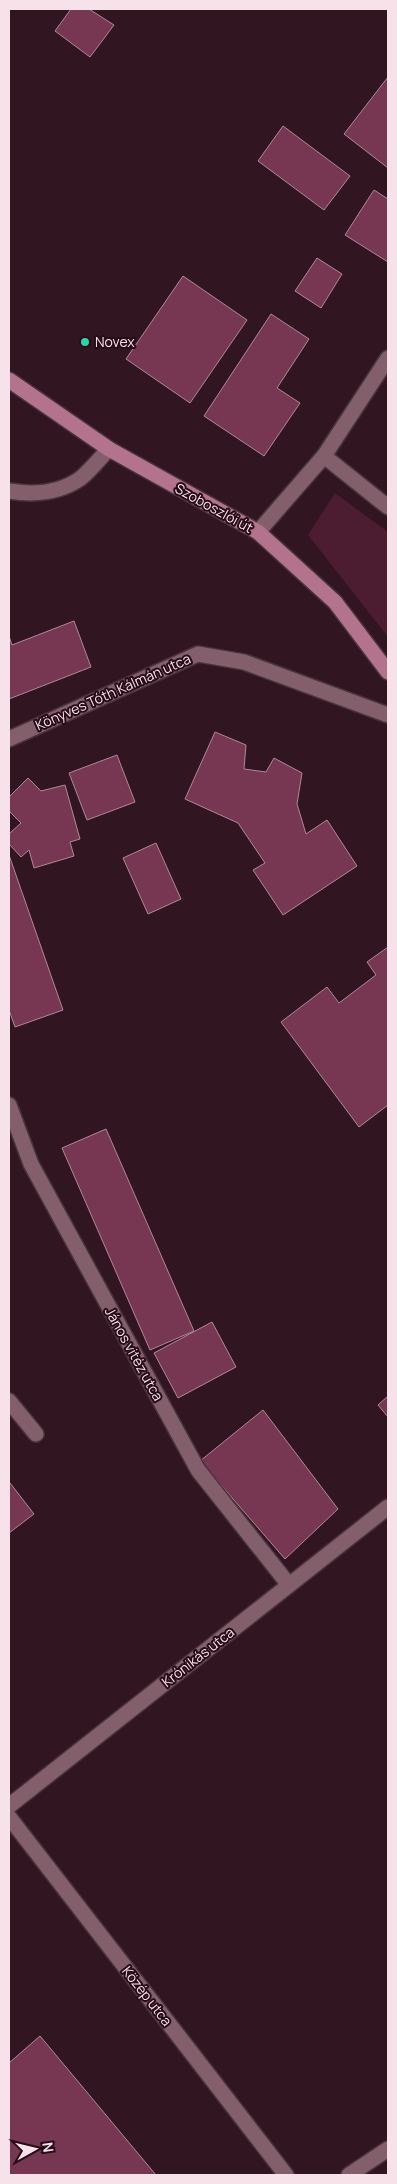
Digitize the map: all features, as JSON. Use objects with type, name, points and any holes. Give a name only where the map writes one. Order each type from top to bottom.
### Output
[{"type":"main road","name":"Szoboszlói út","points":[[9,380],[109,448],[258,532],[335,602],[388,672]]},
{"type":"street","points":[[258,532],[324,456],[388,358]]},
{"type":"street","points":[[9,491],[31,495],[56,490],[81,478],[109,448]]},
{"type":"street","points":[[324,456],[388,507]]},
{"type":"street","name":"Könyves Tóth Kálmán utca","points":[[9,739],[198,654],[244,662],[388,715]]},
{"type":"street","name":"János vitéz utca","points":[[9,1105],[31,1164],[198,1470],[289,1585]]},
{"type":"street","points":[[9,1401],[36,1434]]},
{"type":"street","name":"Krónikás utca","points":[[9,1806],[388,1507]]},
{"type":"street","name":"Közép utca","points":[[9,1817],[286,2175]]},
{"type":"street","points":[[349,2175],[388,2149]]},
{"type":"shaded area","points":[[335,493],[388,532],[388,637],[308,535]]},
{"type":"building","points":[[71,9],[89,9],[114,25],[90,57],[55,31]]},
{"type":"building","points":[[388,77],[388,168],[344,134]]},
{"type":"building","points":[[283,126],[350,176],[324,210],[258,161]]},
{"type":"building","points":[[374,190],[388,199],[388,262],[345,235]]},
{"type":"building","points":[[317,258],[342,274],[321,308],[295,291]]},
{"type":"building","points":[[183,276],[247,320],[190,403],[126,359]]},
{"type":"building","points":[[271,314],[309,339],[277,388],[300,403],[264,456],[204,416]]},
{"type":"building","points":[[74,621],[91,667],[9,699],[9,636],[12,645]]},
{"type":"building","points":[[215,732],[246,745],[244,769],[266,772],[274,758],[302,773],[297,804],[306,834],[327,820],[357,866],[283,915],[253,870],[265,863],[238,823],[185,799]]},
{"type":"building","points":[[117,755],[135,802],[87,820],[69,773]]},
{"type":"building","points":[[28,778],[41,791],[65,785],[80,839],[70,842],[74,856],[34,868],[29,850],[21,857],[9,844],[9,834],[21,823],[9,811],[9,797]]},
{"type":"building","points":[[156,843],[181,899],[148,914],[123,858]]},
{"type":"building","points":[[9,855],[63,1010],[15,1027],[9,1010]]},
{"type":"building","points":[[388,947],[388,1105],[359,1127],[281,1022],[327,987],[339,1003],[376,975],[367,962]]},
{"type":"building","points":[[106,1129],[194,1331],[150,1350],[62,1148]]},
{"type":"building","points":[[212,1322],[236,1367],[178,1398],[154,1353]]},
{"type":"building","points":[[388,1396],[388,1417],[378,1405]]},
{"type":"building","points":[[263,1410],[338,1509],[285,1559],[200,1461]]},
{"type":"building","points":[[9,1483],[34,1514],[9,1533]]},
{"type":"building","points":[[40,2036],[156,2175],[9,2175],[9,2063]]},
{"type":"place","name":"Novex","points":[[85,342]]}]
